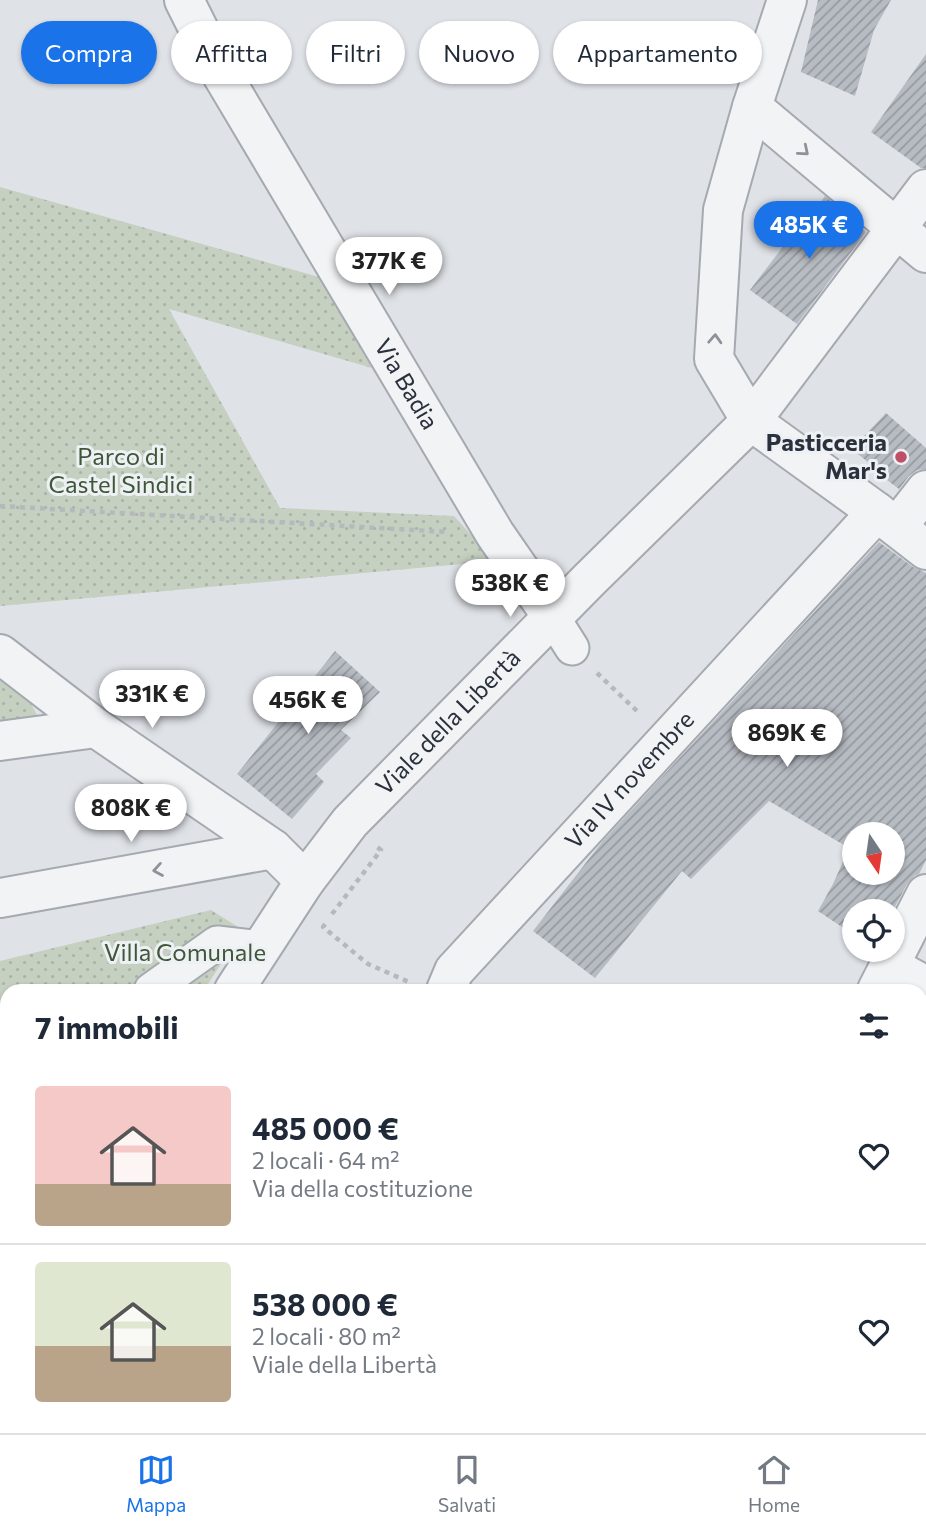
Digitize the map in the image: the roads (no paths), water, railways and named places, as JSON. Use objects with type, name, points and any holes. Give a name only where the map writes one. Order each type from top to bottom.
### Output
[{"type":"street","name":"Via Badia","points":[[184,0],[218,68],[495,534],[562,633]]},
{"type":"street","points":[[787,0],[752,107],[723,210],[714,359],[751,421],[926,550]]},
{"type":"street","points":[[752,107],[926,253]]},
{"type":"street","name":"Viale della Libertà","points":[[238,984],[305,881],[349,822],[562,633],[590,579],[751,421],[926,189]]},
{"type":"street","name":"Via IV novembre","points":[[436,984],[454,971],[659,732],[887,519],[926,490]]},
{"type":"street","points":[[0,653],[96,728],[273,849],[305,881]]},
{"type":"street","points":[[0,741],[96,728]]},
{"type":"street","points":[[0,898],[273,849]]},
{"type":"street","points":[[915,984],[883,978],[926,894]]},
{"type":"street","points":[[160,984],[217,943],[262,948]]},
{"type":"place","name":"Pasticceria Mar's","points":[[901,457]]},
{"type":"park label","name":"Parco di Castel Sindici","points":[[121,471]]},
{"type":"park label","name":"Villa Comunale","points":[[185,953]]}]
